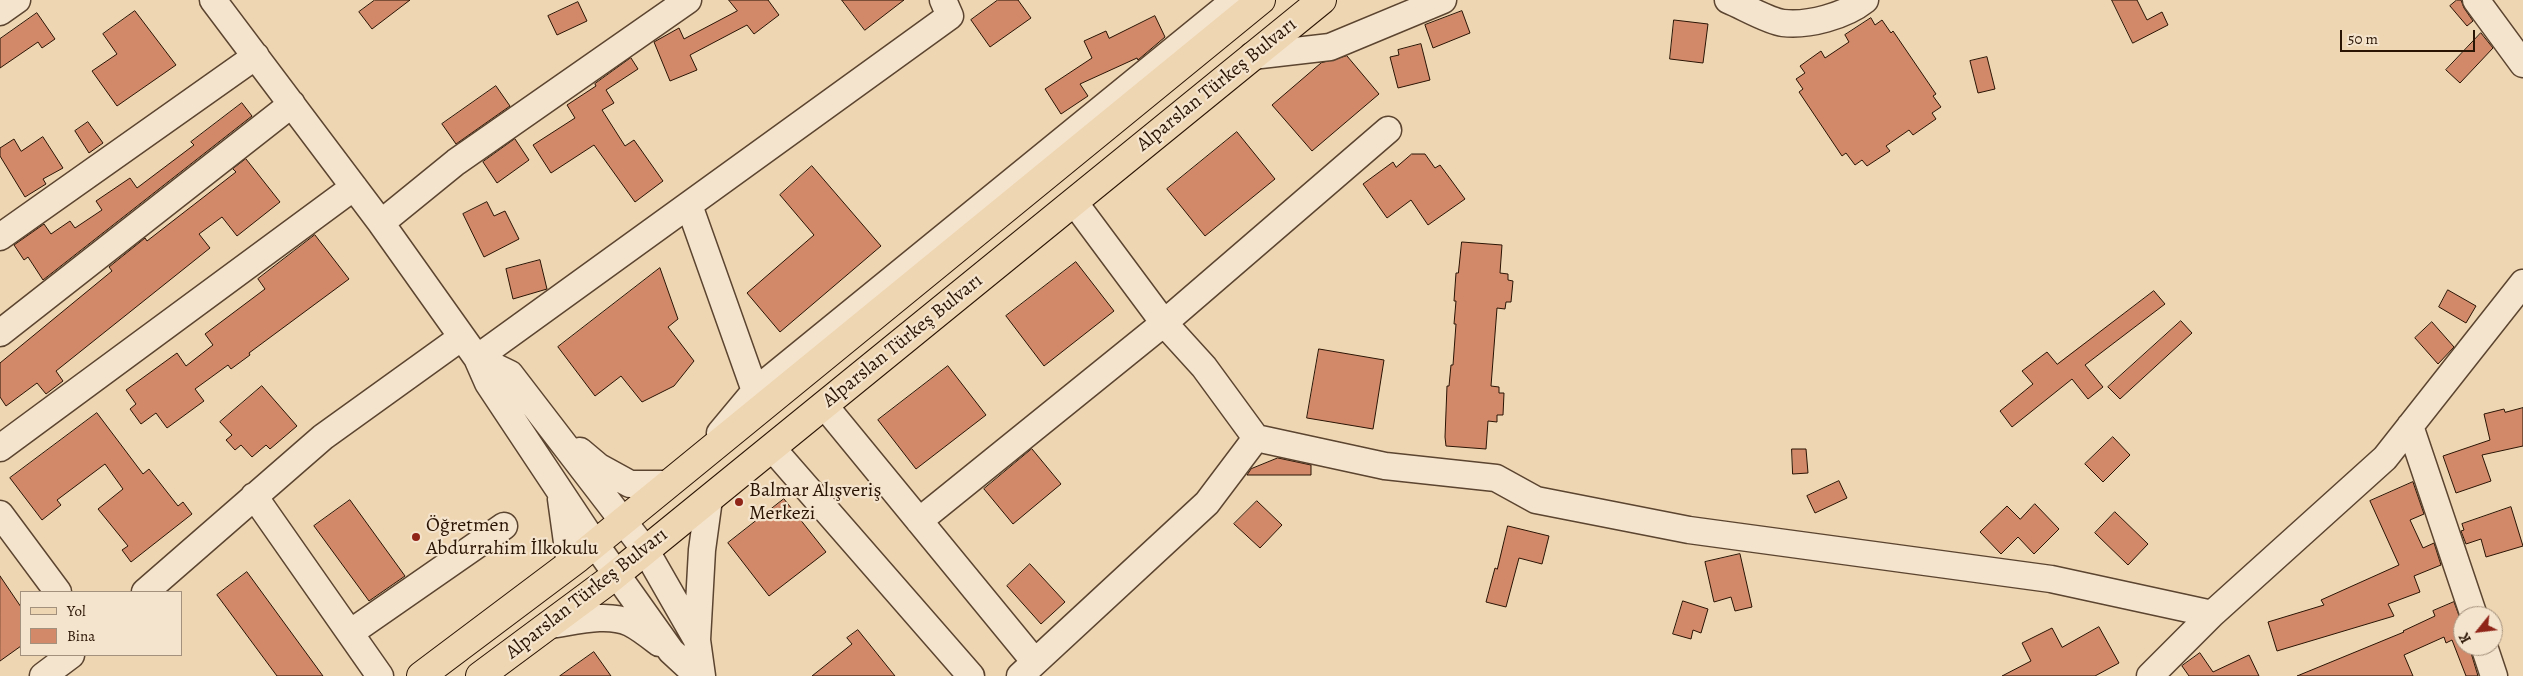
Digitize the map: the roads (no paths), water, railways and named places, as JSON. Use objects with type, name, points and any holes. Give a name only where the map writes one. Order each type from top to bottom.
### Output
[{"type":"main road","name":"Alparslan Türkeş Bulvarı","points":[[421,676],[595,544],[1262,0]]},
{"type":"main road","name":"Alparslan Türkeş Bulvarı","points":[[480,676],[618,574],[1322,0]]},
{"type":"street","points":[[0,12],[17,0]]},
{"type":"street","points":[[214,0],[381,223],[477,358],[488,383],[595,544],[671,650]]},
{"type":"street","points":[[381,223],[456,162],[688,0]]},
{"type":"street","points":[[477,358],[950,16],[943,0]]},
{"type":"street","points":[[701,456],[755,391],[1235,0]]},
{"type":"street","points":[[1252,56],[1330,48],[1443,0]]},
{"type":"street","points":[[1728,0],[1782,23],[1817,21],[1858,5],[1865,0]]},
{"type":"street","points":[[2476,0],[2523,64]]},
{"type":"street","points":[[0,237],[256,56]]},
{"type":"street","points":[[0,333],[292,104]]},
{"type":"street","points":[[920,521],[1164,324],[1388,130]]},
{"type":"street","points":[[0,448],[354,187]]},
{"type":"street","points":[[1074,202],[1164,324],[1204,367],[1256,438],[1384,466],[1496,478],[1536,500],[1689,530],[2051,579],[2212,614]]},
{"type":"street","points":[[689,205],[755,391]]},
{"type":"street","points":[[2150,676],[2212,614],[2385,458],[2523,283]]},
{"type":"street","points":[[146,591],[323,436],[462,337]]},
{"type":"street","points":[[477,358],[510,374],[549,424],[646,551],[696,640]]},
{"type":"street","points":[[824,405],[920,521],[1028,669],[1207,503],[1256,438]]},
{"type":"street","points":[[549,424],[599,467],[630,484],[667,484]]},
{"type":"street","points":[[2410,426],[2471,606]]},
{"type":"street","points":[[772,448],[971,676]]},
{"type":"street","points":[[558,486],[570,564]]},
{"type":"street","points":[[254,496],[380,676]]},
{"type":"street","points":[[702,676],[696,640],[702,550],[709,499]]},
{"type":"street","points":[[0,514],[57,591]]},
{"type":"street","points":[[350,633],[504,526]]},
{"type":"street","points":[[549,625],[599,619],[630,623],[671,650],[698,676]]},
{"type":"street","points":[[43,676],[70,656]]},
{"type":"street","points":[[2487,656],[2494,676]]},
{"type":"place","name":"Balmar Alışveriş Merkezi","points":[[739,502]]},
{"type":"place","name":"Öğretmen Abdurrahim İlkokulu","points":[[416,537]]}]
